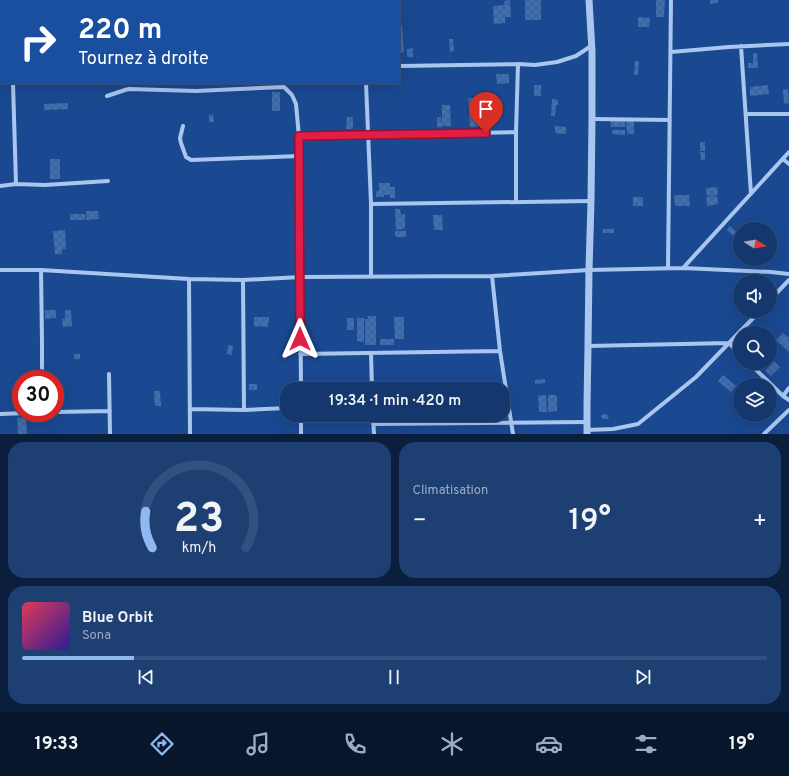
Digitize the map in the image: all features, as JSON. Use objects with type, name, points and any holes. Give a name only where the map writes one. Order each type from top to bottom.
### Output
[{"type":"street","points":[[260,0],[275,0]]},
{"type":"street","points":[[589,0],[592,46],[592,201],[589,270],[587,432],[638,424],[696,377],[753,318]]},
{"type":"street","points":[[668,268],[672,0]]},
{"type":"street","points":[[671,52],[741,46],[789,44]]},
{"type":"street","points":[[400,66],[535,65],[557,62],[576,56],[592,46]]},
{"type":"street","points":[[741,46],[751,194]]},
{"type":"street","points":[[516,202],[518,64]]},
{"type":"street","points":[[13,84],[16,184]]},
{"type":"street","points":[[366,84],[371,277]]},
{"type":"street","points":[[107,96],[130,90],[196,91],[285,85],[292,95],[296,104],[299,136],[301,382]]},
{"type":"street","points":[[746,114],[789,114]]},
{"type":"street","points":[[592,119],[670,120]]},
{"type":"street","points":[[183,126],[180,138],[181,143],[186,157],[191,160],[299,156]]},
{"type":"street","points":[[299,136],[516,132]]},
{"type":"street","points":[[683,268],[789,152]]},
{"type":"street","points":[[783,159],[789,164]]},
{"type":"street","points":[[0,186],[16,184],[45,185],[108,181]]},
{"type":"street","points":[[370,204],[592,201]]},
{"type":"street","points":[[0,270],[41,270],[189,279],[243,280],[492,276],[589,270],[668,268],[789,274]]},
{"type":"street","points":[[41,270],[42,370]]},
{"type":"street","points":[[492,276],[500,351],[513,434]]},
{"type":"street","points":[[189,279],[190,434]]},
{"type":"street","points":[[243,280],[244,410]]},
{"type":"street","points":[[777,293],[789,280]]},
{"type":"street","points":[[588,346],[729,343],[733,347]]},
{"type":"street","points":[[300,354],[500,351]]},
{"type":"street","points":[[371,353],[372,382]]},
{"type":"street","points":[[756,370],[782,396],[789,400]]},
{"type":"street","points":[[109,374],[110,434]]},
{"type":"street","points":[[782,396],[789,388]]},
{"type":"street","points":[[190,409],[244,410],[280,408]]},
{"type":"street","points":[[64,412],[110,410]]},
{"type":"street","points":[[764,434],[789,410]]},
{"type":"street","points":[[0,414],[12,414]]},
{"type":"street","points":[[301,422],[301,434]]},
{"type":"street","points":[[374,434],[373,424],[587,422]]},
{"type":"building","points":[[510,0],[511,17],[505,17],[505,23],[494,24],[493,6],[505,5],[504,1]]},
{"type":"building","points":[[525,0],[541,0],[541,20],[525,20]]},
{"type":"building","points":[[656,0],[665,0],[664,17],[656,17]]},
{"type":"building","points":[[710,0],[718,0],[718,3],[710,4]]},
{"type":"building","points":[[638,17],[650,18],[649,27],[638,27]]},
{"type":"building","points":[[400,25],[402,25],[404,52],[400,53]]},
{"type":"building","points":[[449,39],[453,39],[454,51],[450,52]]},
{"type":"building","points":[[413,48],[413,57],[407,57],[407,49]]},
{"type":"building","points":[[753,53],[757,53],[758,68],[748,68],[748,63],[753,63]]},
{"type":"building","points":[[635,61],[639,61],[638,75],[634,75]]},
{"type":"building","points":[[496,74],[509,74],[509,83],[497,84]]},
{"type":"building","points":[[534,85],[541,85],[541,96],[534,96]]},
{"type":"building","points":[[768,85],[769,94],[750,96],[750,87]]},
{"type":"building","points":[[788,89],[789,103],[784,104],[783,90]]},
{"type":"building","points":[[272,92],[280,92],[280,111],[272,111]]},
{"type":"building","points":[[468,98],[479,98],[479,101],[474,101],[474,121],[480,121],[480,126],[470,127]]},
{"type":"building","points":[[552,99],[558,100],[555,116],[551,116]]},
{"type":"building","points":[[475,102],[479,102],[479,113],[475,113]]},
{"type":"building","points":[[68,103],[68,109],[44,110],[44,104]]},
{"type":"building","points":[[442,105],[450,105],[451,126],[442,126]]},
{"type":"building","points":[[213,114],[214,122],[209,122],[209,115]]},
{"type":"building","points":[[347,117],[353,117],[353,129],[346,129]]},
{"type":"building","points":[[437,117],[441,117],[442,127],[437,127]]},
{"type":"building","points":[[610,121],[625,121],[625,127],[611,127]]},
{"type":"building","points":[[626,121],[634,121],[634,134],[627,134]]},
{"type":"building","points":[[555,126],[566,127],[566,134],[555,133]]},
{"type":"building","points":[[612,130],[625,130],[625,135],[612,134]]},
{"type":"building","points":[[700,142],[705,142],[705,151],[700,151]]},
{"type":"building","points":[[700,152],[705,152],[705,160],[701,160]]},
{"type":"building","points":[[50,159],[60,159],[60,179],[50,179]]},
{"type":"building","points":[[379,183],[390,183],[390,187],[395,187],[395,198],[390,198],[390,195],[376,197],[376,191],[379,191]]},
{"type":"building","points":[[717,187],[718,195],[707,196],[706,188]]},
{"type":"building","points":[[674,195],[689,195],[690,206],[675,206]]},
{"type":"building","points":[[717,196],[718,204],[707,206],[706,197]]},
{"type":"building","points":[[633,197],[643,197],[643,206],[633,206]]},
{"type":"building","points":[[395,209],[400,209],[401,215],[405,214],[405,229],[396,230]]},
{"type":"building","points":[[86,211],[98,211],[99,219],[86,220]]},
{"type":"building","points":[[70,214],[85,214],[85,220],[70,220]]},
{"type":"building","points":[[433,215],[442,215],[443,230],[434,230]]},
{"type":"building","points":[[730,226],[733,229],[733,235],[727,230]]},
{"type":"building","points":[[603,229],[614,229],[614,233],[603,233]]},
{"type":"building","points":[[65,230],[66,249],[62,249],[62,254],[55,254],[53,231]]},
{"type":"building","points":[[395,231],[406,231],[406,237],[395,237]]},
{"type":"building","points":[[45,310],[56,310],[56,318],[45,319]]},
{"type":"building","points":[[65,310],[71,310],[72,326],[63,327],[62,319],[65,318]]},
{"type":"building","points":[[368,316],[376,316],[376,345],[365,345],[365,319],[368,319]]},
{"type":"building","points":[[254,317],[269,317],[268,327],[254,326]]},
{"type":"building","points":[[394,317],[404,317],[404,339],[395,339]]},
{"type":"building","points":[[347,318],[354,318],[354,330],[347,330]]},
{"type":"building","points":[[357,318],[364,318],[364,342],[357,341]]},
{"type":"building","points":[[783,333],[789,338],[789,352],[777,341]]},
{"type":"building","points":[[380,339],[394,339],[394,345],[380,345]]},
{"type":"building","points":[[228,345],[233,346],[232,355],[227,354]]},
{"type":"building","points":[[74,354],[80,354],[80,359],[74,359]]},
{"type":"building","points":[[766,370],[777,370],[771,376],[765,371]]},
{"type":"building","points":[[723,375],[733,383],[733,390],[731,392],[718,381]]},
{"type":"building","points":[[545,379],[545,383],[535,384],[535,380]]},
{"type":"building","points":[[249,384],[257,384],[257,390],[249,390]]},
{"type":"building","points":[[154,391],[160,391],[161,406],[155,406]]},
{"type":"building","points":[[546,395],[547,412],[539,412],[538,396]]},
{"type":"building","points":[[548,395],[557,395],[557,411],[548,412]]},
{"type":"building","points":[[602,414],[609,415],[608,419],[601,418]]},
{"type":"building","points":[[17,422],[26,422],[27,434],[18,434]]},
{"type":"route","points":[[300,339],[301,278],[299,136],[486,133]]}]
